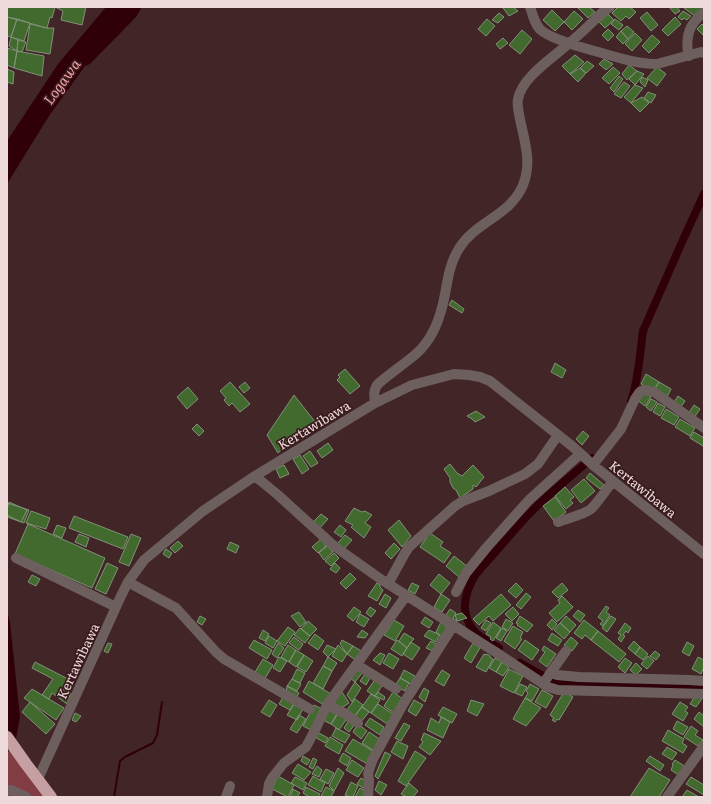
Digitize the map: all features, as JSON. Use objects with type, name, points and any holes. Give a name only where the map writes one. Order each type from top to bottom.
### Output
[{"type":"highway","points":[[7,737],[51,797]]},
{"type":"street","points":[[530,7],[540,30],[549,35],[572,40],[631,61],[657,64],[664,63],[688,52],[704,53]]},
{"type":"street","points":[[375,403],[374,393],[378,384],[413,357],[428,340],[432,333],[442,309],[452,262],[460,247],[469,236],[505,210],[517,196],[523,185],[528,169],[527,152],[519,112],[518,99],[521,90],[532,74],[610,7]]},
{"type":"street","points":[[688,52],[689,34],[692,25],[704,12]]},
{"type":"street","name":"Kertawibawa","points":[[38,779],[128,582],[144,560],[156,548],[203,511],[255,476],[375,403],[412,385],[454,374],[480,377],[490,381],[704,554]]},
{"type":"street","points":[[592,464],[621,429],[635,399],[641,391],[645,390],[654,392],[704,428]]},
{"type":"street","points":[[388,584],[409,547],[455,506],[462,501],[489,491],[525,474],[538,464],[560,437]]},
{"type":"street","points":[[456,592],[466,573],[529,500],[582,455]]},
{"type":"street","points":[[255,476],[334,546],[388,584],[453,626],[546,679],[548,687],[558,690],[690,686],[704,682]]},
{"type":"street","points":[[558,522],[590,509],[613,481]]},
{"type":"street","points":[[16,558],[116,607]]},
{"type":"street","points":[[128,582],[176,608],[224,659],[310,709]]},
{"type":"street","points":[[267,797],[269,784],[277,770],[306,747],[327,705],[406,596]]},
{"type":"street","points":[[368,797],[368,774],[373,759],[402,706],[453,626]]},
{"type":"street","points":[[546,679],[566,652]]},
{"type":"street","points":[[357,665],[396,689]]},
{"type":"street","points":[[546,679],[557,675],[690,686],[704,694]]},
{"type":"street","points":[[327,705],[344,713],[358,723]]},
{"type":"street","points":[[667,797],[704,746]]},
{"type":"street","points":[[226,797],[230,786]]},
{"type":"street","points":[[7,790],[11,790],[26,797]]},
{"type":"shaded area","points":[[14,747],[51,797],[7,797],[7,753]]},
{"type":"water","name":"Logawa","points":[[106,7],[142,7],[136,17],[90,64],[85,66],[49,116],[7,184],[7,141],[58,64]]},
{"type":"water","points":[[7,611],[10,622],[20,717],[16,738],[7,747]]},
{"type":"building","points":[[7,7],[55,7],[47,28],[7,17]]},
{"type":"building","points":[[55,7],[86,7],[82,25],[61,20],[63,11]]},
{"type":"building","points":[[513,7],[518,11],[509,16],[503,8]]},
{"type":"building","points":[[577,7],[589,7],[595,12],[588,18]]},
{"type":"building","points":[[618,7],[630,7],[636,12],[629,19],[626,16],[621,21],[612,13]]},
{"type":"building","points":[[669,7],[677,7],[680,11],[675,14]]},
{"type":"building","points":[[704,7],[696,17],[684,8]]},
{"type":"building","points":[[552,10],[564,22],[555,31],[543,20]]},
{"type":"building","points":[[574,11],[583,19],[572,30],[564,22]]},
{"type":"building","points":[[683,11],[691,16],[687,20],[684,18],[682,20],[678,17]]},
{"type":"building","points":[[647,12],[658,25],[651,31],[640,18]]},
{"type":"building","points":[[499,13],[504,17],[498,23],[492,20]]},
{"type":"building","points":[[608,14],[614,20],[605,28],[599,22]]},
{"type":"building","points":[[7,17],[17,19],[11,37],[7,36]]},
{"type":"building","points":[[675,17],[681,24],[668,36],[662,30]]},
{"type":"building","points":[[17,19],[30,23],[24,41],[11,37]]},
{"type":"building","points":[[487,19],[495,26],[486,36],[478,29]]},
{"type":"building","points":[[615,19],[623,25],[619,30],[611,24]]},
{"type":"building","points":[[30,24],[54,28],[50,54],[26,50]]},
{"type":"building","points":[[702,24],[704,26],[703,35],[697,29]]},
{"type":"building","points":[[627,26],[634,32],[628,39],[621,31]]},
{"type":"building","points":[[608,29],[614,35],[608,41],[602,35]]},
{"type":"building","points":[[522,30],[532,39],[520,54],[509,45]]},
{"type":"building","points":[[621,31],[628,39],[623,44],[616,37]]},
{"type":"building","points":[[635,33],[642,40],[632,51],[625,44]]},
{"type":"building","points":[[652,35],[660,42],[649,53],[642,46]]},
{"type":"building","points":[[11,37],[18,40],[17,51],[9,46]]},
{"type":"building","points":[[503,38],[508,43],[500,49],[496,44]]},
{"type":"building","points":[[18,40],[26,42],[22,52],[17,51]]},
{"type":"building","points":[[7,48],[17,51],[14,68],[7,65]]},
{"type":"building","points":[[17,51],[44,56],[42,76],[14,68]]},
{"type":"building","points":[[575,55],[584,62],[570,74],[562,66]]},
{"type":"building","points":[[604,59],[613,64],[606,70],[599,64]]},
{"type":"building","points":[[587,61],[594,66],[586,73],[580,68]]},
{"type":"building","points":[[629,65],[637,71],[627,80],[622,74]]},
{"type":"building","points":[[613,67],[620,73],[609,84],[602,78]]},
{"type":"building","points":[[657,67],[666,74],[657,86],[647,78]]},
{"type":"building","points":[[580,68],[586,73],[578,82],[570,74]]},
{"type":"building","points":[[7,69],[14,72],[13,84],[7,82]]},
{"type":"building","points":[[637,71],[644,74],[635,85],[629,79]]},
{"type":"building","points":[[619,76],[623,79],[614,92],[610,88]]},
{"type":"building","points":[[642,77],[648,80],[645,87],[640,82]]},
{"type":"building","points":[[624,82],[630,86],[621,98],[614,94]]},
{"type":"building","points":[[635,85],[643,88],[631,103],[624,97]]},
{"type":"building","points":[[648,92],[656,95],[651,103],[644,98]]},
{"type":"building","points":[[642,97],[649,103],[640,112],[631,103]]},
{"type":"building","points":[[452,300],[464,309],[462,313],[449,305]]},
{"type":"building","points":[[555,363],[566,370],[562,378],[551,372]]},
{"type":"building","points":[[345,369],[360,386],[350,394],[337,380],[340,377],[338,375]]},
{"type":"building","points":[[646,374],[659,382],[653,391],[641,384]]},
{"type":"building","points":[[230,382],[250,404],[240,412],[232,403],[229,406],[224,400],[226,398],[220,391]]},
{"type":"building","points":[[245,382],[250,388],[244,393],[239,387]]},
{"type":"building","points":[[659,382],[671,389],[666,399],[653,391]]},
{"type":"building","points":[[188,387],[198,399],[187,409],[177,397]]},
{"type":"building","points":[[643,392],[651,397],[645,406],[637,400]]},
{"type":"building","points":[[294,395],[316,423],[286,442],[287,445],[278,453],[267,435]]},
{"type":"building","points":[[678,396],[685,401],[680,408],[673,404]]},
{"type":"building","points":[[651,399],[657,402],[651,411],[646,407]]},
{"type":"building","points":[[658,403],[665,407],[660,416],[653,412]]},
{"type":"building","points":[[694,405],[700,409],[694,418],[688,414]]},
{"type":"building","points":[[666,409],[679,417],[674,425],[661,418]]},
{"type":"building","points":[[476,411],[485,417],[475,422],[467,416]]},
{"type":"building","points":[[680,419],[695,428],[690,436],[675,427]]},
{"type":"building","points":[[197,424],[204,431],[199,436],[192,429]]},
{"type":"building","points":[[583,431],[589,436],[582,445],[576,439]]},
{"type":"building","points":[[694,432],[704,438],[703,446],[690,438]]},
{"type":"building","points":[[328,443],[333,450],[322,458],[317,451]]},
{"type":"building","points":[[310,451],[318,463],[311,467],[303,456]]},
{"type":"building","points":[[300,455],[309,469],[302,474],[293,459]]},
{"type":"building","points":[[450,464],[457,473],[462,476],[473,465],[484,477],[476,487],[473,485],[473,489],[460,498],[456,490],[453,488],[450,478],[444,469]]},
{"type":"building","points":[[284,465],[289,474],[280,478],[276,469]]},
{"type":"building","points":[[590,473],[604,485],[600,489],[586,478]]},
{"type":"building","points":[[584,479],[595,491],[581,503],[571,490]]},
{"type":"building","points":[[565,487],[574,497],[570,500],[573,503],[566,509],[555,496]]},
{"type":"building","points":[[555,497],[566,512],[554,521],[543,506]]},
{"type":"building","points":[[9,502],[27,510],[21,522],[7,515]]},
{"type":"building","points":[[7,503],[29,510],[24,523],[7,517]]},
{"type":"building","points":[[354,508],[372,515],[365,523],[371,527],[364,538],[351,527],[353,525],[345,521]]},
{"type":"building","points":[[31,511],[50,518],[46,529],[26,523]]},
{"type":"building","points":[[321,514],[328,519],[319,529],[312,523]]},
{"type":"building","points":[[74,516],[128,537],[123,549],[69,528]]},
{"type":"building","points":[[399,520],[411,536],[402,547],[388,530]]},
{"type":"building","points":[[28,524],[105,558],[92,588],[15,554]]},
{"type":"building","points":[[57,525],[66,528],[62,538],[53,534]]},
{"type":"building","points":[[340,525],[346,530],[341,537],[334,532]]},
{"type":"building","points":[[430,533],[443,542],[440,546],[451,553],[444,563],[420,547]]},
{"type":"building","points":[[79,534],[89,538],[86,547],[75,542]]},
{"type":"building","points":[[131,534],[141,538],[129,566],[119,562]]},
{"type":"building","points":[[345,535],[352,540],[343,550],[336,545]]},
{"type":"building","points":[[321,539],[326,546],[318,553],[312,547]]},
{"type":"building","points":[[178,541],[183,546],[175,553],[170,548]]},
{"type":"building","points":[[230,542],[239,546],[236,553],[227,549]]},
{"type":"building","points":[[394,543],[400,549],[391,559],[385,553]]},
{"type":"building","points":[[327,546],[333,552],[324,560],[319,553]]},
{"type":"building","points":[[166,549],[172,553],[169,558],[163,554]]},
{"type":"building","points":[[334,553],[339,558],[331,566],[325,561]]},
{"type":"building","points":[[454,556],[468,567],[459,577],[446,566]]},
{"type":"building","points":[[107,563],[118,568],[106,594],[95,589]]},
{"type":"building","points":[[335,563],[340,568],[336,573],[330,569]]},
{"type":"building","points":[[350,573],[356,579],[346,589],[340,583]]},
{"type":"building","points":[[439,574],[450,583],[441,594],[430,585]]},
{"type":"building","points":[[32,575],[40,579],[36,586],[28,582]]},
{"type":"building","points":[[377,583],[383,590],[377,601],[368,596]]},
{"type":"building","points":[[412,583],[419,586],[415,594],[408,590]]},
{"type":"building","points":[[516,583],[523,590],[516,598],[508,591]]},
{"type":"building","points":[[562,583],[568,590],[558,598],[552,592]]},
{"type":"building","points":[[526,593],[531,597],[521,609],[516,605]]},
{"type":"building","points":[[385,594],[391,598],[386,608],[379,604]]},
{"type":"building","points":[[441,594],[450,600],[442,612],[434,607]]},
{"type":"building","points":[[501,594],[511,605],[493,621],[489,616],[479,625],[473,619]]},
{"type":"building","points":[[562,596],[573,607],[557,622],[549,613],[560,603],[558,600]]},
{"type":"building","points":[[606,606],[609,608],[606,612],[610,615],[603,626],[600,624],[603,621],[598,617]]},
{"type":"building","points":[[354,607],[361,612],[353,621],[347,616]]},
{"type":"building","points":[[370,607],[376,611],[371,617],[366,613]]},
{"type":"building","points":[[513,607],[519,614],[512,621],[505,614]]},
{"type":"building","points":[[450,609],[456,613],[453,618],[457,621],[455,624],[444,618]]},
{"type":"building","points":[[578,610],[585,615],[580,622],[573,616]]},
{"type":"building","points":[[299,612],[306,622],[300,627],[291,616]]},
{"type":"building","points":[[462,613],[467,618],[457,621],[455,615]]},
{"type":"building","points":[[360,614],[369,619],[364,627],[356,622]]},
{"type":"building","points":[[200,616],[206,619],[202,625],[197,622]]},
{"type":"building","points":[[520,616],[533,625],[527,632],[516,623]]},
{"type":"building","points":[[566,616],[576,625],[570,632],[560,623]]},
{"type":"building","points":[[611,616],[616,619],[607,632],[602,628]]},
{"type":"building","points":[[425,617],[433,622],[429,628],[421,623]]},
{"type":"building","points":[[506,619],[513,623],[508,631],[502,627]]},
{"type":"building","points":[[552,619],[557,624],[552,630],[547,625]]},
{"type":"building","points":[[394,620],[404,626],[395,641],[384,635]]},
{"type":"building","points":[[486,620],[491,623],[486,631],[481,628]]},
{"type":"building","points":[[584,620],[598,631],[591,640],[585,635],[582,639],[574,633]]},
{"type":"building","points":[[308,621],[317,629],[310,636],[301,629]]},
{"type":"building","points":[[441,622],[447,627],[442,637],[436,632]]},
{"type":"building","points":[[493,622],[501,628],[493,641],[490,639],[491,637],[486,634]]},
{"type":"building","points":[[560,623],[570,632],[564,639],[554,630]]},
{"type":"building","points":[[625,623],[631,628],[628,633],[626,631],[623,635],[625,636],[621,642],[618,639],[621,635],[618,633]]},
{"type":"building","points":[[513,626],[523,632],[520,638],[522,639],[515,649],[504,641]]},
{"type":"building","points":[[288,627],[295,632],[285,646],[277,641]]},
{"type":"building","points":[[300,628],[310,636],[305,643],[294,635]]},
{"type":"building","points":[[502,628],[507,631],[501,641],[496,638]]},
{"type":"building","points":[[263,630],[269,634],[265,641],[259,638]]},
{"type":"building","points":[[362,630],[368,634],[365,638],[357,637]]},
{"type":"building","points":[[429,630],[440,635],[436,642],[424,636]]},
{"type":"building","points":[[598,631],[626,654],[619,662],[591,640]]},
{"type":"building","points":[[404,633],[414,639],[407,648],[399,641]]},
{"type":"building","points":[[552,633],[562,640],[558,646],[548,640]]},
{"type":"building","points":[[315,634],[324,641],[318,650],[308,643]]},
{"type":"building","points":[[269,636],[277,641],[273,648],[265,643]]},
{"type":"building","points":[[294,637],[303,644],[299,650],[289,643]]},
{"type":"building","points":[[571,637],[578,643],[572,651],[564,645]]},
{"type":"building","points":[[254,640],[272,650],[267,659],[249,648]]},
{"type":"building","points":[[342,640],[353,646],[347,654],[340,644]]},
{"type":"building","points":[[397,640],[407,648],[402,656],[391,649]]},
{"type":"building","points":[[525,640],[539,650],[532,660],[518,650]]},
{"type":"building","points":[[431,641],[436,644],[433,651],[426,648]]},
{"type":"building","points":[[634,641],[640,647],[635,654],[628,648]]},
{"type":"building","points":[[411,642],[420,648],[412,660],[403,654]]},
{"type":"building","points":[[687,642],[694,646],[689,656],[682,652]]},
{"type":"building","points":[[108,643],[112,644],[108,653],[104,651]]},
{"type":"building","points":[[278,643],[284,648],[277,658],[272,654]]},
{"type":"building","points":[[473,643],[480,648],[471,663],[464,658]]},
{"type":"building","points":[[288,645],[296,650],[289,662],[281,657]]},
{"type":"building","points":[[327,645],[336,649],[328,657],[323,652]]},
{"type":"building","points":[[338,645],[347,654],[342,662],[332,656]]},
{"type":"building","points":[[353,646],[363,652],[357,661],[347,654]]},
{"type":"building","points":[[544,646],[556,654],[547,667],[539,661],[545,652],[542,650]]},
{"type":"building","points":[[640,647],[648,654],[643,660],[635,654]]},
{"type":"building","points":[[296,650],[304,655],[296,667],[289,662]]},
{"type":"building","points":[[655,651],[660,655],[656,660],[650,656]]},
{"type":"building","points":[[380,653],[385,655],[380,665],[373,660]]},
{"type":"building","points":[[389,653],[399,659],[393,669],[383,663]]},
{"type":"building","points":[[484,654],[487,654],[493,659],[486,672],[476,667]]},
{"type":"building","points":[[304,655],[313,661],[306,672],[297,667]]},
{"type":"building","points":[[648,656],[654,661],[647,669],[641,664]]},
{"type":"building","points":[[279,657],[287,661],[280,672],[273,668]]},
{"type":"building","points":[[328,657],[337,663],[332,671],[323,666]]},
{"type":"building","points":[[698,657],[704,660],[704,667],[701,674],[692,669]]},
{"type":"building","points":[[495,658],[502,662],[496,672],[489,668]]},
{"type":"building","points":[[625,658],[632,663],[625,673],[618,667]]},
{"type":"building","points":[[263,659],[273,665],[264,680],[254,674]]},
{"type":"building","points":[[35,662],[68,679],[63,689],[71,693],[67,704],[52,693],[49,699],[42,695],[53,679],[32,668]]},
{"type":"building","points":[[502,662],[509,667],[503,676],[496,672]]},
{"type":"building","points":[[636,663],[642,669],[636,675],[630,670]]},
{"type":"building","points":[[323,666],[332,671],[323,689],[313,683]]},
{"type":"building","points":[[358,668],[363,672],[355,682],[350,678]]},
{"type":"building","points":[[297,669],[305,673],[300,683],[292,679]]},
{"type":"building","points":[[509,669],[523,676],[514,693],[500,686]]},
{"type":"building","points":[[404,670],[415,676],[411,684],[400,678]]},
{"type":"building","points":[[442,670],[450,675],[444,686],[435,681]]},
{"type":"building","points":[[365,674],[370,678],[366,685],[360,681]]},
{"type":"building","points":[[376,678],[384,683],[375,696],[367,691]]},
{"type":"building","points":[[400,678],[409,683],[405,691],[395,686]]},
{"type":"building","points":[[292,679],[301,684],[297,691],[287,686]]},
{"type":"building","points":[[309,681],[331,694],[324,705],[303,692]]},
{"type":"building","points":[[355,682],[361,688],[352,702],[347,695]]},
{"type":"building","points":[[520,684],[527,687],[522,696],[515,693]]},
{"type":"building","points":[[530,684],[539,689],[532,701],[525,698],[528,693],[526,691]]},
{"type":"building","points":[[287,686],[299,693],[296,698],[286,692]]},
{"type":"building","points":[[424,688],[429,691],[425,702],[419,697]]},
{"type":"building","points":[[32,689],[64,708],[56,720],[24,698]]},
{"type":"building","points":[[542,690],[553,696],[546,708],[535,702]]},
{"type":"building","points":[[342,692],[349,703],[340,709],[332,699]]},
{"type":"building","points":[[378,692],[385,697],[384,700],[375,696]]},
{"type":"building","points":[[393,692],[403,699],[394,713],[384,706]]},
{"type":"building","points":[[564,692],[573,697],[559,720],[557,719],[555,722],[552,720],[554,718],[550,715]]},
{"type":"building","points":[[697,693],[703,697],[696,707],[690,704]]},
{"type":"building","points":[[371,694],[380,700],[371,713],[362,707]]},
{"type":"building","points":[[283,697],[294,704],[290,710],[279,704]]},
{"type":"building","points":[[525,698],[541,708],[526,726],[513,719]]},
{"type":"building","points":[[355,699],[363,705],[354,717],[346,711]]},
{"type":"building","points":[[269,700],[277,705],[270,717],[261,712]]},
{"type":"building","points":[[414,700],[423,705],[416,716],[408,711]]},
{"type":"building","points":[[471,700],[484,704],[477,716],[467,711]]},
{"type":"building","points":[[30,702],[55,724],[46,734],[22,712]]},
{"type":"building","points":[[680,702],[688,707],[685,711],[688,713],[683,721],[672,714]]},
{"type":"building","points":[[294,704],[303,709],[297,720],[287,715]]},
{"type":"building","points":[[378,704],[393,714],[387,724],[371,713]]},
{"type":"building","points":[[314,705],[324,710],[313,731],[303,726]]},
{"type":"building","points":[[330,707],[338,712],[331,724],[323,720]]},
{"type":"building","points":[[362,707],[369,712],[360,723],[354,717]]},
{"type":"building","points":[[443,707],[457,714],[452,723],[438,715]]},
{"type":"building","points":[[340,711],[348,717],[339,730],[331,724]]},
{"type":"building","points":[[699,712],[704,716],[704,727],[694,719]]},
{"type":"building","points":[[75,713],[81,716],[76,722],[72,720]]},
{"type":"building","points":[[299,715],[306,719],[297,733],[290,729]]},
{"type":"building","points":[[441,717],[450,722],[443,738],[427,730],[431,718],[439,723]]},
{"type":"building","points":[[370,718],[384,727],[380,735],[365,725]]},
{"type":"building","points":[[349,720],[355,724],[349,732],[344,728]]},
{"type":"building","points":[[677,721],[688,727],[683,735],[673,729]]},
{"type":"building","points":[[404,723],[410,726],[401,741],[395,738]]},
{"type":"building","points":[[358,724],[367,731],[361,739],[353,732]]},
{"type":"building","points":[[691,726],[698,731],[695,735],[703,740],[698,746],[684,737]]},
{"type":"building","points":[[336,728],[350,735],[345,743],[332,736]]},
{"type":"building","points":[[668,730],[684,739],[682,743],[687,746],[683,753],[662,741]]},
{"type":"building","points":[[317,732],[328,738],[325,743],[315,737]]},
{"type":"building","points":[[369,732],[381,740],[374,751],[362,743]]},
{"type":"building","points":[[424,733],[441,741],[430,755],[419,747],[423,742],[421,740]]},
{"type":"building","points":[[330,737],[343,745],[339,754],[325,746]]},
{"type":"building","points":[[353,739],[376,753],[369,765],[345,751]]},
{"type":"building","points":[[397,741],[408,746],[403,759],[391,752]]},
{"type":"building","points":[[667,747],[677,753],[672,760],[662,754]]},
{"type":"building","points":[[415,751],[426,758],[406,786],[398,781]]},
{"type":"building","points":[[385,752],[391,755],[378,779],[375,776]]},
{"type":"building","points":[[343,753],[351,758],[347,766],[339,761]]},
{"type":"building","points":[[303,756],[310,760],[307,765],[301,761]]},
{"type":"building","points":[[650,756],[664,765],[660,771],[646,761]]},
{"type":"building","points":[[313,758],[317,760],[313,769],[309,767]]},
{"type":"building","points":[[352,760],[364,768],[358,777],[346,770]]},
{"type":"building","points":[[675,760],[686,767],[680,776],[671,770],[672,764]]},
{"type":"building","points":[[298,764],[311,772],[304,780],[292,773]]},
{"type":"building","points":[[317,766],[322,770],[319,777],[312,774]]},
{"type":"building","points":[[338,768],[344,773],[334,791],[329,786]]},
{"type":"building","points":[[649,768],[670,780],[659,797],[630,797]]},
{"type":"building","points":[[326,769],[334,773],[328,784],[320,779]]},
{"type":"building","points":[[278,776],[294,785],[288,797],[272,789]]},
{"type":"building","points":[[313,776],[325,783],[321,792],[308,785]]},
{"type":"building","points":[[295,777],[307,783],[303,790],[291,783]]},
{"type":"building","points":[[691,777],[704,785],[704,795],[686,784]]},
{"type":"building","points":[[361,778],[369,783],[365,789],[357,784]]},
{"type":"building","points":[[379,781],[387,785],[381,795],[375,790]]},
{"type":"building","points":[[351,782],[358,786],[353,797],[345,795]]},
{"type":"building","points":[[409,783],[418,791],[413,797],[407,797],[401,794]]},
{"type":"building","points":[[306,787],[320,794],[318,797],[309,797],[303,793]]},
{"type":"building","points":[[326,787],[334,791],[331,797],[321,796]]},
{"type":"building","points":[[360,788],[368,792],[365,797],[355,797]]},
{"type":"building","points":[[293,789],[300,793],[297,797],[290,797]]},
{"type":"building","points":[[687,790],[699,797],[682,797]]},
{"type":"waterway","points":[[631,401],[638,374],[643,331],[704,194]]},
{"type":"waterway","points":[[499,648],[478,635],[468,621],[465,610],[465,601],[471,583],[480,569],[526,517],[592,458]]},
{"type":"waterway","points":[[520,663],[552,681],[557,682],[704,686]]},
{"type":"waterway","points":[[114,797],[120,761],[153,743],[157,735],[162,702]]}]
